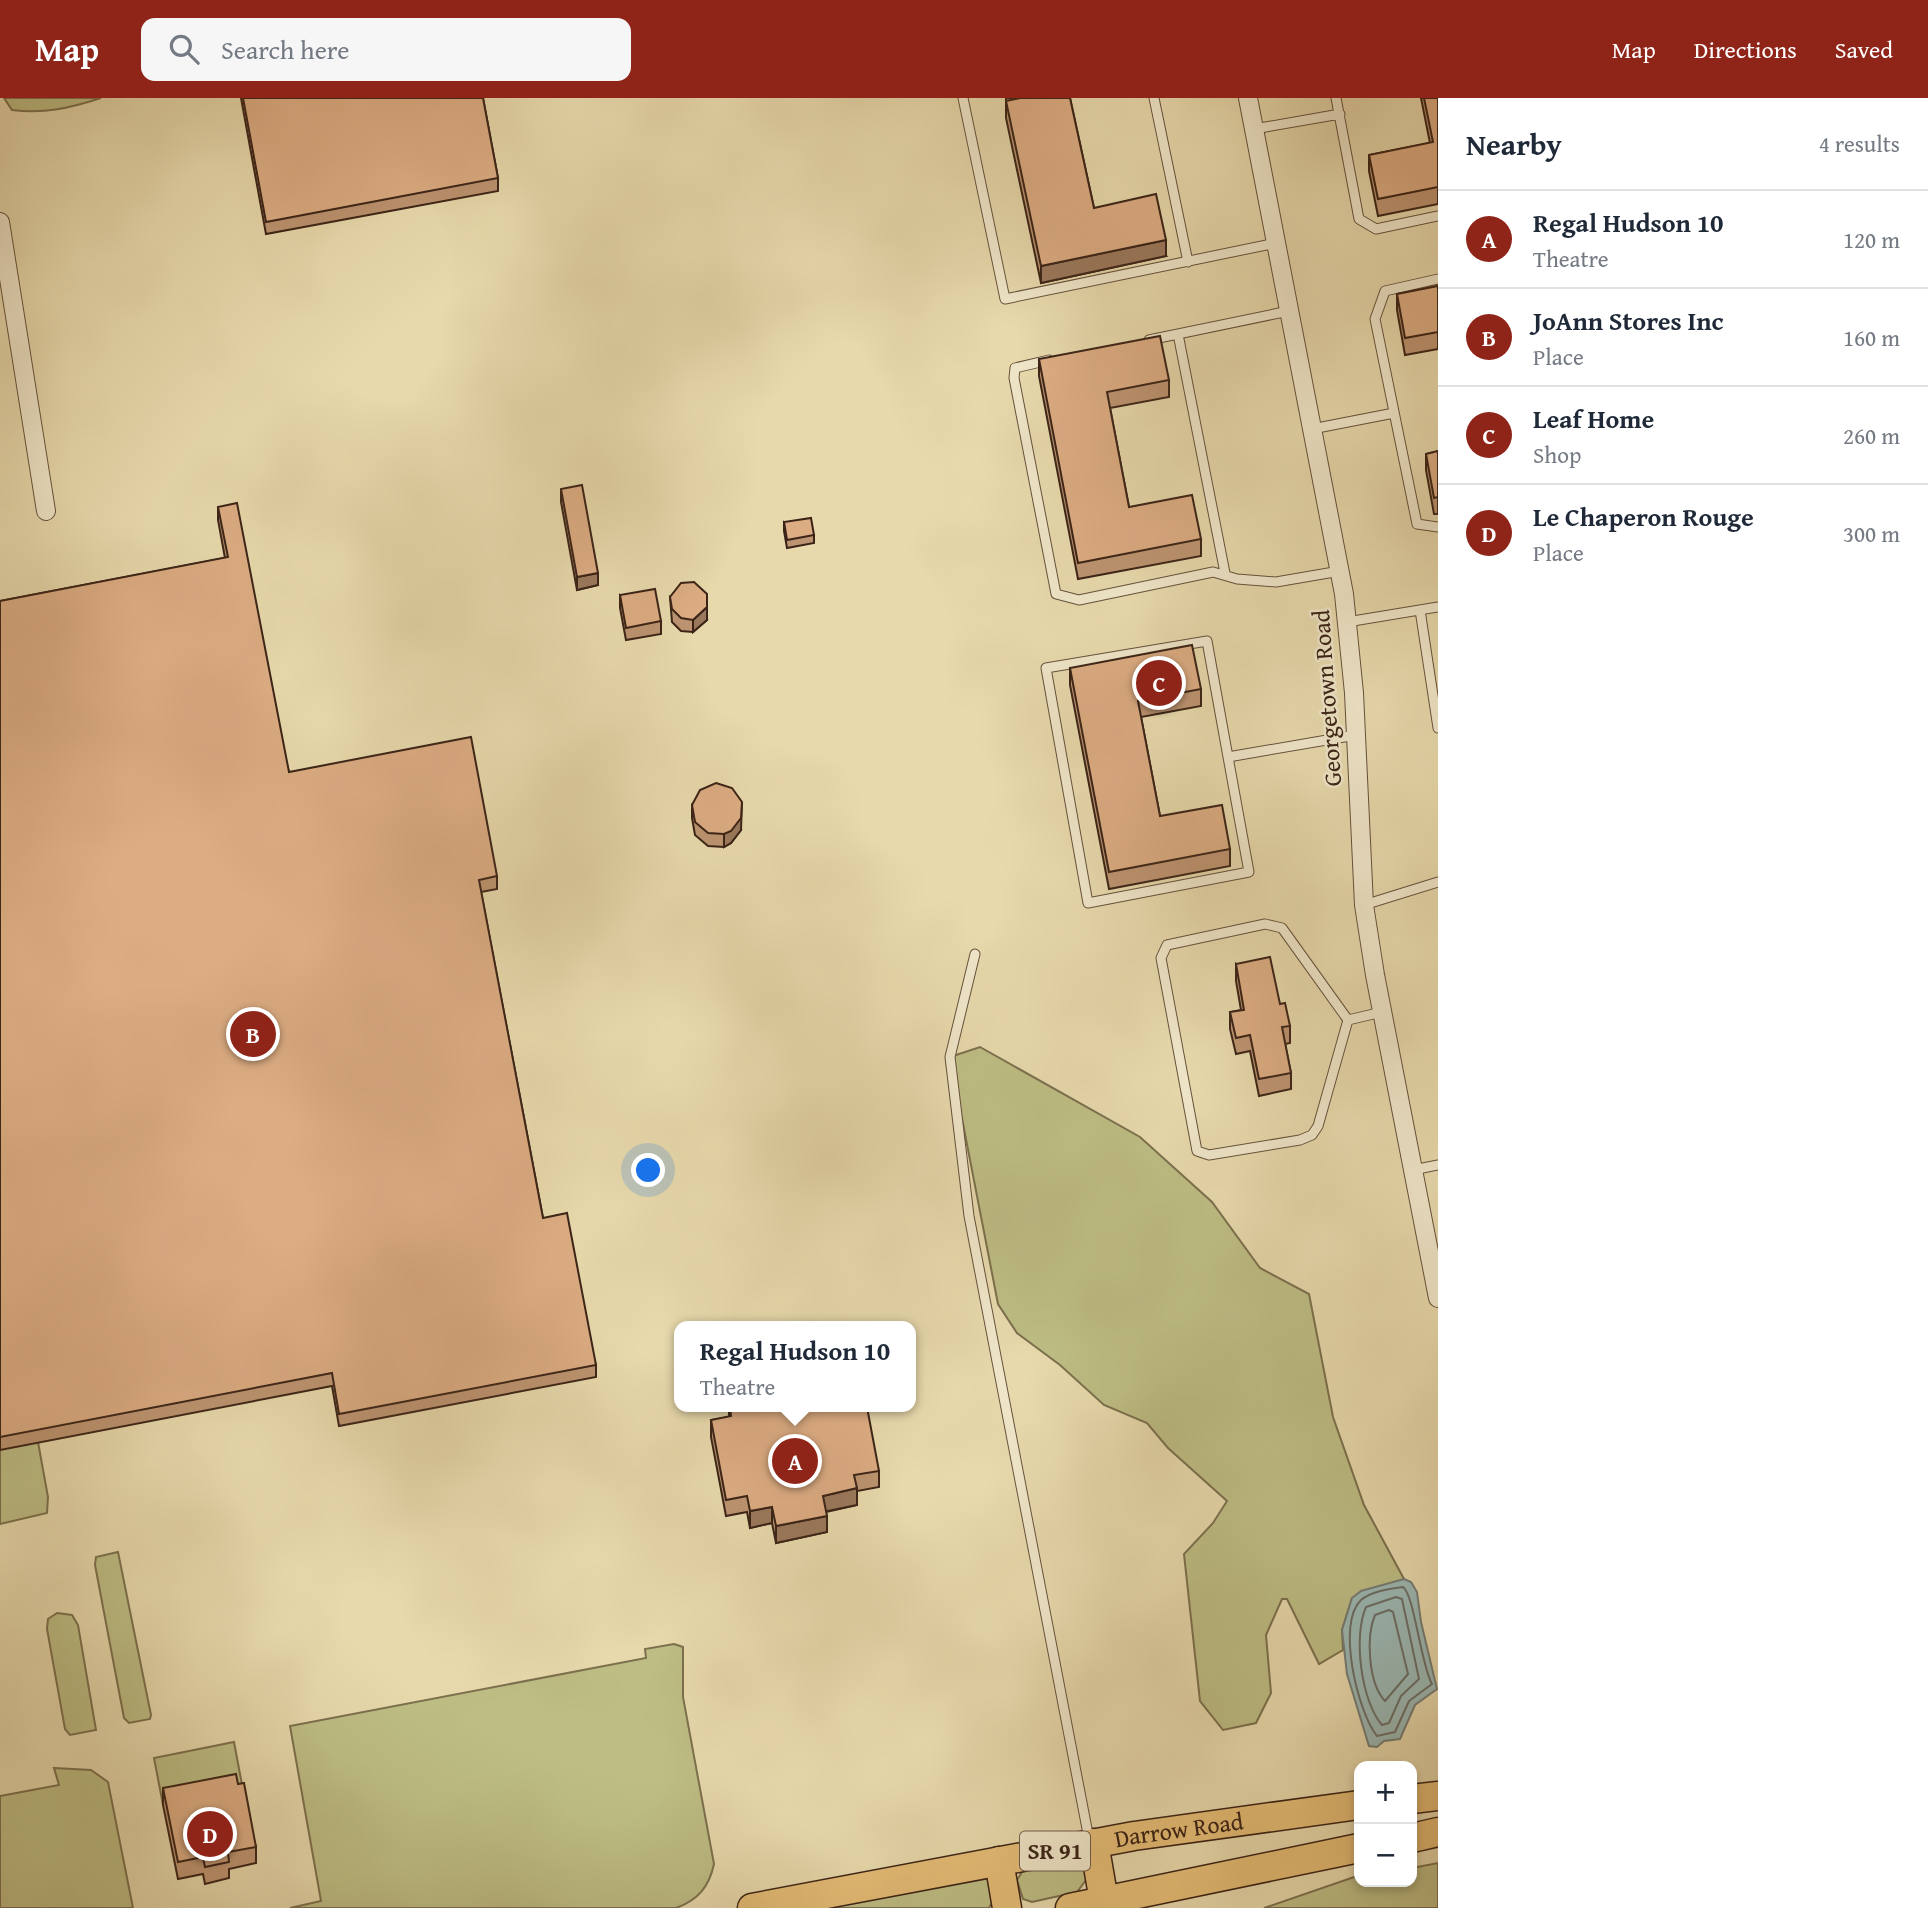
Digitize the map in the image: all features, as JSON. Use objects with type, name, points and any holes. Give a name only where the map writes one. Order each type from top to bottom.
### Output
[{"type":"main road","points":[[1417,1798],[1438,1796]]},
{"type":"main road","name":"Darrow Road","points":[[752,1908],[1092,1844],[1235,1820],[1354,1806]]},
{"type":"main road","points":[[1417,1837],[1438,1832]]},
{"type":"main road","points":[[1092,1844],[1104,1901]]},
{"type":"main road","name":"SR 91","points":[[1070,1908],[1354,1849]]},
{"type":"main road","points":[[999,1861],[1007,1908]]},
{"type":"street","name":"Georgetown Road","points":[[1248,98],[1340,571],[1356,735],[1364,905],[1382,1012],[1438,1298]]},
{"type":"street","points":[[0,222],[31,433],[46,510]]},
{"type":"lane","points":[[963,98],[1005,299],[1276,243]]},
{"type":"lane","points":[[1154,98],[1188,262]]},
{"type":"lane","points":[[1336,98],[1359,219],[1376,229],[1438,216]]},
{"type":"lane","points":[[1254,130],[1340,114]]},
{"type":"lane","points":[[1438,279],[1385,291],[1375,319],[1417,524],[1438,527]]},
{"type":"lane","points":[[1139,342],[1289,311]]},
{"type":"lane","points":[[1178,334],[1225,573]]},
{"type":"lane","points":[[1061,357],[1015,368],[1014,378],[1056,594],[1079,600],[1213,572],[1225,573],[1237,579],[1276,582],[1340,571]]},
{"type":"lane","points":[[1312,429],[1395,413]]},
{"type":"lane","points":[[1347,622],[1438,607]]},
{"type":"lane","points":[[1420,610],[1438,728]]},
{"type":"lane","points":[[1208,641],[1228,757],[1249,873],[1088,903],[1046,668],[1208,641]]},
{"type":"lane","points":[[1228,757],[1356,735]]},
{"type":"lane","points":[[1364,905],[1437,884]]},
{"type":"lane","points":[[1265,924],[1282,928],[1348,1020],[1318,1126],[1312,1135],[1209,1155],[1197,1151],[1161,958],[1167,944],[1265,924]]},
{"type":"lane","points":[[975,954],[950,1057],[969,1216],[1092,1844]]},
{"type":"lane","points":[[1348,1020],[1382,1012]]},
{"type":"lane","points":[[1413,1170],[1438,1165]]},
{"type":"green space","points":[[4,98],[101,98],[68,107],[35,111],[12,110]]},
{"type":"green space","points":[[980,1047],[1140,1137],[1212,1202],[1260,1268],[1309,1294],[1333,1417],[1364,1505],[1404,1579],[1352,1598],[1342,1630],[1343,1650],[1319,1664],[1287,1599],[1282,1599],[1266,1635],[1271,1693],[1256,1723],[1223,1730],[1200,1701],[1184,1554],[1213,1523],[1227,1501],[1168,1448],[1147,1423],[1104,1405],[1060,1365],[1017,1333],[998,1304],[950,1057]]},
{"type":"green space","points":[[38,1442],[48,1497],[47,1513],[0,1524],[0,1449]]},
{"type":"green space","points":[[118,1552],[151,1715],[150,1719],[129,1723],[124,1718],[95,1565],[96,1557]]},
{"type":"green space","points":[[57,1613],[72,1615],[78,1625],[96,1730],[70,1735],[65,1729],[47,1629],[48,1619]]},
{"type":"green space","points":[[674,1644],[683,1647],[683,1697],[714,1864],[706,1886],[691,1901],[676,1908],[290,1908],[321,1901],[290,1726],[646,1658],[645,1649]]},
{"type":"green space","points":[[234,1742],[243,1790],[163,1805],[154,1758]]},
{"type":"green space","points":[[54,1768],[91,1770],[108,1782],[133,1908],[0,1908],[0,1796],[59,1785]]},
{"type":"green space","points":[[1071,1861],[1082,1863],[1089,1876],[1077,1892],[1032,1902],[1023,1899],[1017,1880],[1024,1869]]},
{"type":"green space","points":[[1438,1863],[1438,1908],[1264,1908],[1354,1877],[1354,1887],[1417,1887],[1417,1867]]},
{"type":"green space","points":[[983,1875],[990,1879],[996,1895],[989,1908],[808,1908]]},
{"type":"water","points":[[1404,1579],[1411,1582],[1417,1592],[1421,1622],[1437,1689],[1415,1705],[1400,1739],[1384,1741],[1377,1747],[1369,1746],[1347,1674],[1342,1630],[1352,1598],[1361,1591]]},
{"type":"building","points":[[243,98],[483,98],[498,178],[266,222]]},
{"type":"building","points":[[1020,98],[1070,98],[1094,208],[1156,194],[1166,240],[1041,266],[1006,101]]},
{"type":"building","points":[[1424,98],[1438,98],[1438,187],[1378,199],[1369,155],[1433,142]]},
{"type":"building","points":[[1438,286],[1438,332],[1405,338],[1397,294]]},
{"type":"building","points":[[1160,336],[1169,380],[1107,392],[1129,507],[1192,495],[1201,539],[1078,563],[1039,359]]},
{"type":"building","points":[[1438,451],[1438,497],[1434,498],[1426,454]]},
{"type":"building","points":[[582,485],[598,573],[577,577],[561,489]]},
{"type":"building","points":[[237,503],[289,772],[471,737],[497,876],[479,880],[543,1218],[567,1213],[596,1365],[339,1414],[332,1373],[0,1437],[0,601],[228,557],[218,507]]},
{"type":"building","points":[[811,518],[814,535],[787,540],[784,522]]},
{"type":"building","points":[[694,582],[707,594],[707,607],[693,620],[681,618],[672,609],[670,597],[681,583]]},
{"type":"building","points":[[655,589],[661,621],[626,628],[620,595]]},
{"type":"building","points":[[1192,645],[1201,689],[1138,701],[1160,816],[1222,805],[1230,849],[1109,872],[1070,668]]},
{"type":"building","points":[[716,783],[732,788],[742,802],[741,818],[731,831],[724,834],[708,833],[695,822],[692,805],[700,790]]},
{"type":"building","points":[[1270,957],[1280,1004],[1285,1003],[1290,1026],[1282,1027],[1291,1073],[1259,1079],[1250,1035],[1236,1038],[1230,1012],[1244,1010],[1236,964]]},
{"type":"building","points":[[731,1412],[868,1412],[879,1471],[854,1475],[857,1488],[823,1496],[827,1516],[776,1526],[772,1507],[750,1511],[747,1496],[726,1500],[711,1420],[731,1416]]},
{"type":"building","points":[[236,1774],[238,1784],[244,1783],[256,1847],[228,1852],[229,1862],[205,1867],[203,1857],[178,1862],[163,1788]]},
{"type":"place","name":"Leaf Home","points":[[1159,683]]},
{"type":"place","name":"JoAnn Stores Inc","points":[[253,1034]]},
{"type":"place","name":"Regal Hudson 10","points":[[795,1461]]},
{"type":"place","name":"Le Chaperon Rouge","points":[[210,1834]]}]
